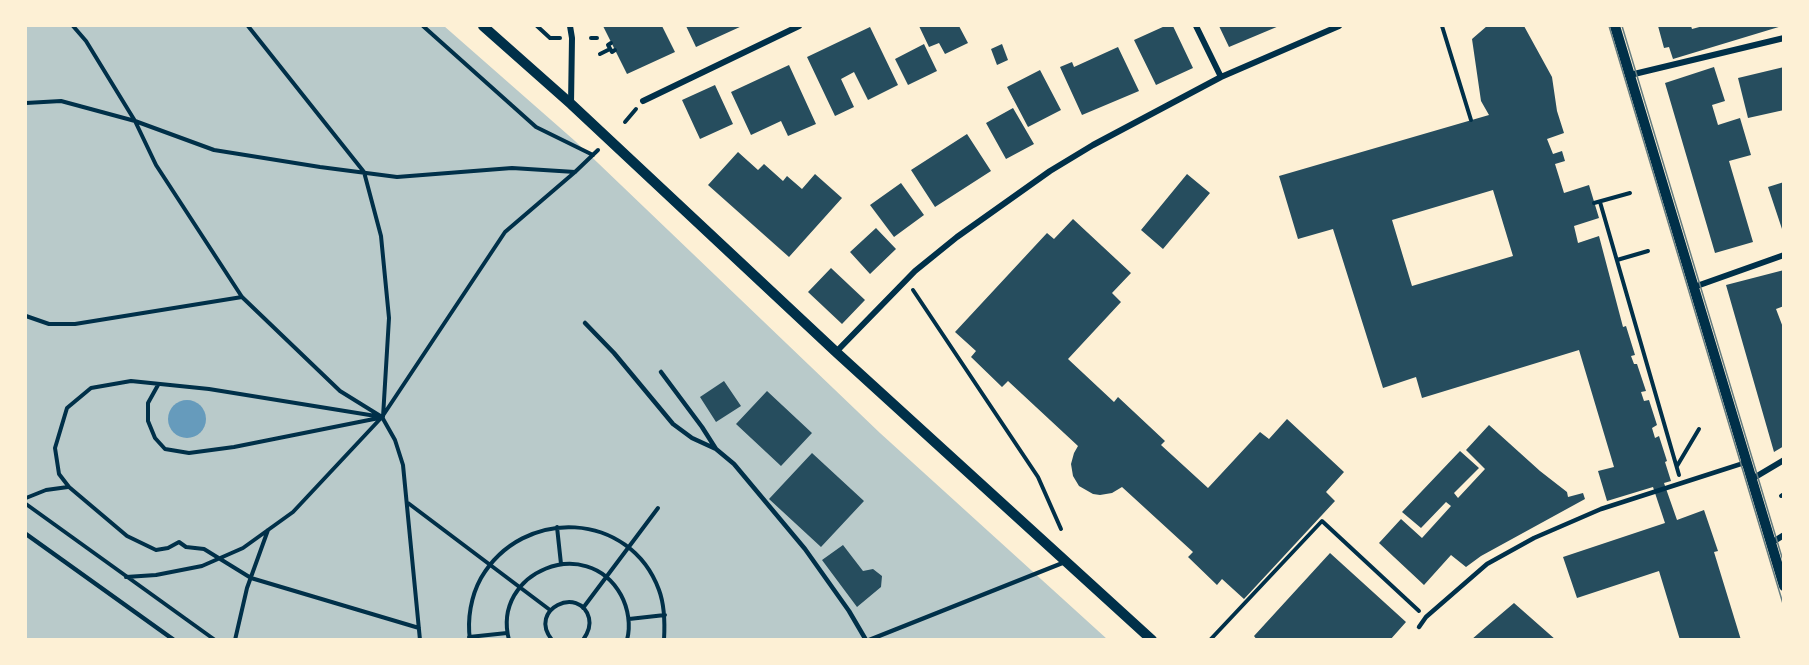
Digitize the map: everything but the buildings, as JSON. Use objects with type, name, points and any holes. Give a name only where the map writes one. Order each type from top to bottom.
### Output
[{"type":"street","points":[[483,26],[571,104],[836,352],[1152,639]]},
{"type":"street","points":[[570,26],[572,38],[571,104]]},
{"type":"street","points":[[643,101],[799,26]]},
{"type":"street","points":[[1196,26],[1221,77]]},
{"type":"street","points":[[836,352],[906,280],[957,237],[1050,171],[1093,145],[1221,77],[1340,26]]},
{"type":"street","points":[[1615,26],[1784,586]]},
{"type":"street","points":[[1630,75],[1784,38]]},
{"type":"street","points":[[1694,287],[1784,255]]},
{"type":"street","points":[[1752,479],[1784,460]]},
{"type":"street","points":[[1771,543],[1784,535]]},
{"type":"lane","points":[[585,323],[628,369],[673,424],[692,438],[716,449],[734,464],[805,549],[868,639],[1066,561]]},
{"type":"lane","points":[[661,372],[716,449]]},
{"type":"lane","points":[[1419,627],[1426,617],[1487,564],[1534,538],[1601,509],[1747,462]]},
{"type":"lane","points":[[26,534],[174,639]]},
{"type":"path","points":[[73,26],[86,41],[135,121],[156,165],[242,297],[340,391],[382,417],[403,465],[420,639]]},
{"type":"path","points":[[248,26],[364,172],[381,236],[389,318],[382,417]]},
{"type":"path","points":[[423,26],[536,127],[593,155]]},
{"type":"path","points":[[537,26],[550,38],[561,38]]},
{"type":"path","points":[[1442,26],[1472,120]]},
{"type":"path","points":[[591,38],[597,38]]},
{"type":"path","points":[[600,54],[612,50],[608,45],[611,43]]},
{"type":"path","points":[[26,103],[61,101],[135,121],[214,150],[397,177],[512,168],[576,172]]},
{"type":"path","points":[[126,577],[156,575],[202,566],[243,548],[293,512],[382,417],[506,232],[598,150]]},
{"type":"path","points":[[1594,203],[1630,193]]},
{"type":"path","points":[[1600,201],[1682,483]]},
{"type":"path","points":[[1617,260],[1648,251]]},
{"type":"path","points":[[906,280],[1038,477],[1061,529]]},
{"type":"path","points":[[26,316],[49,324],[75,324],[242,297]]},
{"type":"path","points":[[382,417],[209,389],[130,381],[91,388],[67,408],[55,448],[59,474],[69,487],[127,536],[156,549],[168,548],[179,542],[186,547],[204,549],[251,578],[419,628]]},
{"type":"path","points":[[158,384],[148,403],[148,421],[155,438],[165,449],[189,453],[234,447],[382,417]]},
{"type":"path","points":[[1677,467],[1700,429]]},
{"type":"path","points":[[26,498],[46,490],[69,487]]},
{"type":"path","points":[[407,502],[550,610]]},
{"type":"path","points":[[26,504],[215,639]]},
{"type":"path","points":[[583,608],[658,508]]},
{"type":"path","points":[[1210,639],[1322,521],[1426,617]]},
{"type":"path","points":[[557,527],[561,564]]},
{"type":"path","points":[[507,633],[470,638],[470,611],[477,586],[489,564],[503,550],[538,531],[557,527],[582,528],[607,535],[628,547],[647,566],[659,590],[665,615],[664,639]]},
{"type":"path","points":[[235,639],[251,578],[268,530]]},
{"type":"path","points":[[509,639],[507,616],[511,601],[531,575],[561,564],[577,564],[606,577],[617,589],[625,603],[629,619],[627,639]]},
{"type":"path","points":[[552,639],[548,635],[545,623],[550,610],[562,602],[577,604],[583,608],[589,619],[588,633],[584,639]]},
{"type":"path","points":[[629,619],[665,615]]},
{"type":"shaded area","points":[[26,26],[444,26],[575,141],[880,433],[1107,639],[26,639]]},
{"type":"water","points":[[187,400],[200,406],[206,419],[200,432],[187,438],[174,432],[168,419],[174,406]]},
{"type":"tram line","points":[[1609,26],[1784,607]]},
{"type":"tram line","points":[[1622,26],[1784,564]]}]
